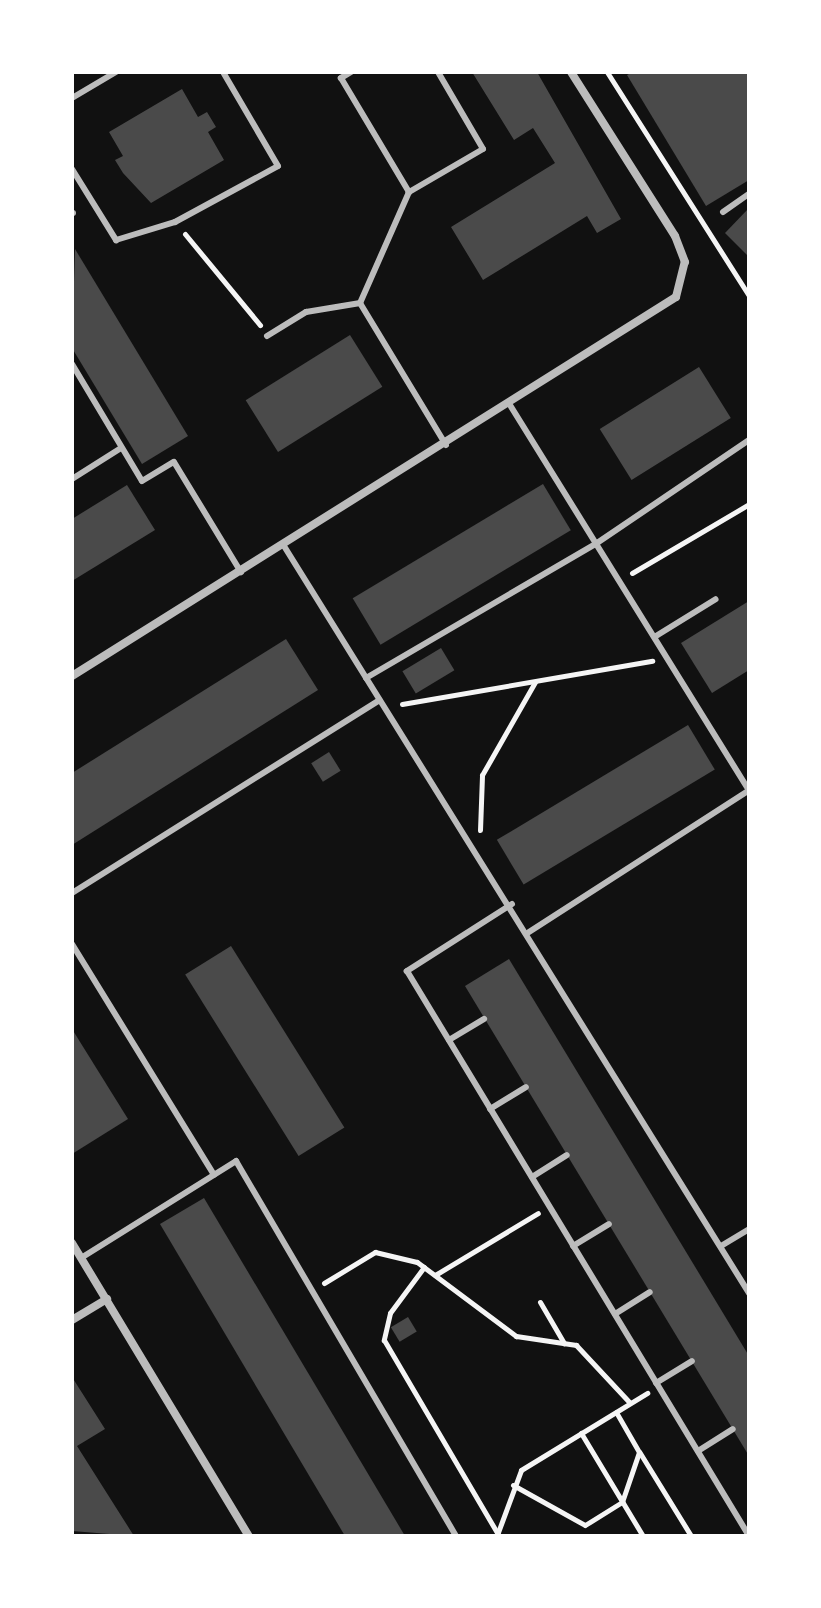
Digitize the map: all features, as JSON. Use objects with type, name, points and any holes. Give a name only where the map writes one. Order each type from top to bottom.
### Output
[{"type":"street","points":[[72,676],[660,311],[686,283],[675,236],[572,72]]},
{"type":"street","points":[[72,1243],[249,1536]]},
{"type":"street","points":[[72,1320],[107,1299]]},
{"type":"lane","points":[[72,98],[116,72]]},
{"type":"lane","points":[[72,169],[116,240],[175,222],[278,166],[223,72]]},
{"type":"lane","points":[[351,72],[341,78],[409,192]]},
{"type":"lane","points":[[360,303],[409,192],[483,149],[438,72]]},
{"type":"lane","points":[[723,212],[749,194]]},
{"type":"lane","points":[[267,336],[306,312],[360,303]]},
{"type":"lane","points":[[360,303],[446,445]]},
{"type":"lane","points":[[72,364],[142,481],[174,462],[241,572]]},
{"type":"lane","points":[[510,405],[656,636],[748,791],[529,932]]},
{"type":"lane","points":[[366,678],[597,543],[749,440]]},
{"type":"lane","points":[[72,479],[121,448]]},
{"type":"lane","points":[[284,546],[512,904],[749,1293]]},
{"type":"lane","points":[[656,636],[716,599]]},
{"type":"lane","points":[[72,893],[380,700]]},
{"type":"lane","points":[[512,904],[407,971],[749,1536]]},
{"type":"lane","points":[[72,944],[214,1175]]},
{"type":"lane","points":[[449,1040],[484,1019]]},
{"type":"lane","points":[[490,1109],[526,1087]]},
{"type":"lane","points":[[532,1177],[567,1155]]},
{"type":"lane","points":[[81,1258],[236,1161],[456,1536]]},
{"type":"lane","points":[[573,1246],[609,1224]]},
{"type":"lane","points":[[721,1246],[749,1229]]},
{"type":"lane","points":[[615,1314],[650,1292]]},
{"type":"lane","points":[[657,1384],[692,1361]]},
{"type":"lane","points":[[698,1451],[733,1429]]},
{"type":"lane","points":[[739,1519],[749,1513]]},
{"type":"path","points":[[607,72],[749,296]]},
{"type":"path","points":[[175,222],[267,336]]},
{"type":"path","points":[[620,579],[749,504]]},
{"type":"path","points":[[385,707],[669,658]]},
{"type":"path","points":[[479,853],[482,775],[536,681]]},
{"type":"path","points":[[435,1275],[549,1206]]},
{"type":"path","points":[[323,1283],[375,1252],[424,1267],[516,1336],[576,1345],[630,1403]]},
{"type":"path","points":[[424,1267],[390,1313],[384,1340],[497,1535]]},
{"type":"path","points":[[540,1302],[564,1343]]},
{"type":"path","points":[[497,1535],[521,1470],[657,1384]]},
{"type":"path","points":[[616,1412],[691,1536]]},
{"type":"path","points":[[581,1433],[643,1536]]},
{"type":"path","points":[[513,1485],[585,1525],[622,1502],[639,1452]]},
{"type":"building","points":[[472,72],[537,72],[621,219],[597,233],[587,216],[483,280],[451,227],[555,163],[533,128],[514,140]]},
{"type":"building","points":[[633,72],[749,72],[749,180],[706,206],[627,75]]},
{"type":"building","points":[[182,89],[198,117],[207,112],[216,127],[208,132],[224,160],[151,203],[115,160],[123,156],[109,132]]},
{"type":"building","points":[[749,208],[749,257],[725,233]]},
{"type":"building","points":[[75,249],[188,436],[142,464],[72,348]]},
{"type":"building","points":[[350,335],[382,387],[278,452],[246,400]]},
{"type":"building","points":[[699,367],[731,418],[632,480],[600,429]]},
{"type":"building","points":[[543,484],[571,530],[381,645],[353,598]]},
{"type":"building","points":[[127,485],[155,530],[72,581],[72,519]]},
{"type":"building","points":[[749,601],[749,670],[712,693],[681,643]]},
{"type":"building","points":[[286,639],[318,690],[72,845],[72,773]]},
{"type":"building","points":[[441,648],[454,670],[416,693],[402,671]]},
{"type":"building","points":[[688,725],[715,770],[524,884],[497,840]]},
{"type":"building","points":[[329,752],[341,771],[323,782],[311,763]]},
{"type":"building","points":[[231,946],[344,1127],[299,1156],[185,975]]},
{"type":"building","points":[[509,959],[749,1356],[749,1456],[465,986]]},
{"type":"building","points":[[72,1029],[128,1119],[72,1154]]},
{"type":"building","points":[[204,1198],[405,1536],[345,1536],[320,1494],[160,1224]]},
{"type":"building","points":[[408,1317],[417,1332],[400,1342],[391,1327]]},
{"type":"building","points":[[72,1377],[105,1429],[77,1446],[134,1536],[72,1531]]}]
